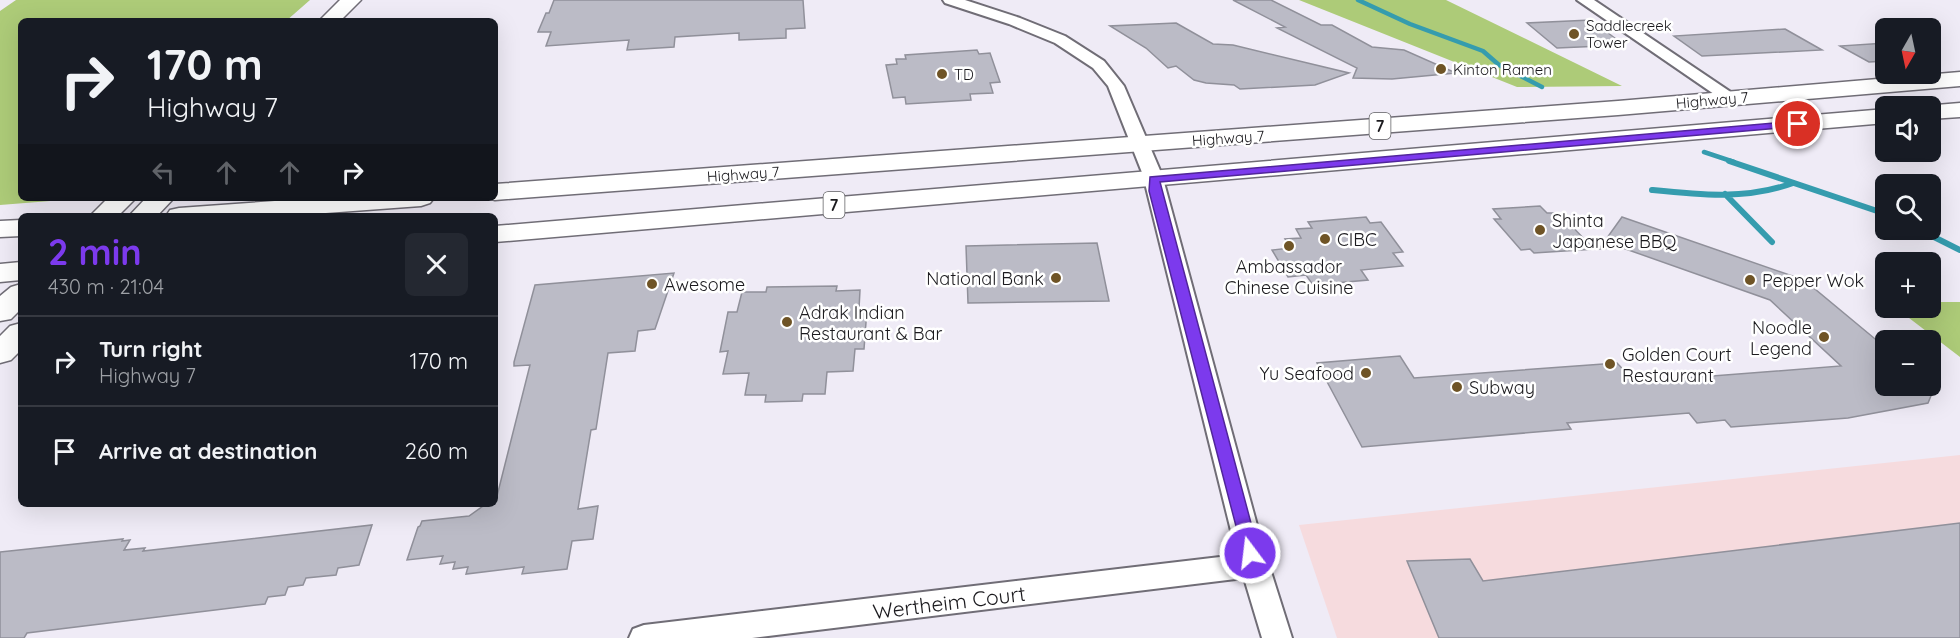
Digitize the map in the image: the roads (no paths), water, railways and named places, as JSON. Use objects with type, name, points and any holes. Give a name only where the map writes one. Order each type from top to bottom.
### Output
[{"type":"main road","points":[[332,18],[351,0]]},
{"type":"main road","name":"Highway 7","points":[[498,234],[1147,161],[1733,99],[1960,79]]},
{"type":"main road","points":[[1941,111],[1960,110]]},
{"type":"main road","name":"Highway 7","points":[[498,192],[1147,161],[1875,117]]},
{"type":"main road","points":[[106,213],[120,201]]},
{"type":"main road","points":[[145,213],[158,201]]},
{"type":"main road","points":[[219,213],[381,201]]},
{"type":"main road","points":[[0,229],[18,228]]},
{"type":"main road","points":[[0,273],[18,272]]},
{"type":"main road","points":[[0,312],[18,296]]},
{"type":"main road","points":[[0,353],[18,336]]},
{"type":"street","points":[[950,0],[1040,30],[1079,52],[1112,79],[1125,104],[1133,130],[1147,161],[1254,565],[1277,638]]},
{"type":"street","points":[[1584,0],[1733,99]]},
{"type":"street","name":"Wertheim Court","points":[[644,638],[1254,565]]},
{"type":"waterway","points":[[1358,0],[1410,24],[1483,51],[1499,65],[1542,87]]},
{"type":"waterway","points":[[1704,152],[1734,162]]},
{"type":"waterway","points":[[1729,161],[1875,210]]},
{"type":"waterway","points":[[1726,195],[1758,192],[1793,183]]},
{"type":"waterway","points":[[1652,190],[1726,195]]},
{"type":"waterway","points":[[1726,195],[1772,242]]},
{"type":"waterway","points":[[1940,240],[1960,250]]},
{"type":"place","name":"Saddlecreek Tower","points":[[1574,34]]},
{"type":"place","name":"Kinton Ramen","points":[[1441,69]]},
{"type":"place","name":"TD","points":[[942,74]]},
{"type":"place","name":"Shinta Japanese BBQ","points":[[1540,230]]},
{"type":"place","name":"CIBC","points":[[1325,239]]},
{"type":"place","name":"Ambassador Chinese Cuisine","points":[[1289,246]]},
{"type":"place","name":"National Bank","points":[[1056,278]]},
{"type":"place","name":"Pepper Wok","points":[[1750,280]]},
{"type":"place","name":"Awesome","points":[[652,284]]},
{"type":"place","name":"Adrak Indian Restaurant & Bar","points":[[787,322]]},
{"type":"place","name":"Noodle Legend","points":[[1824,337]]},
{"type":"place","name":"Golden Court Restaurant","points":[[1610,364]]},
{"type":"place","name":"Yu Seafood","points":[[1366,373]]},
{"type":"place","name":"Subway","points":[[1457,387]]}]
